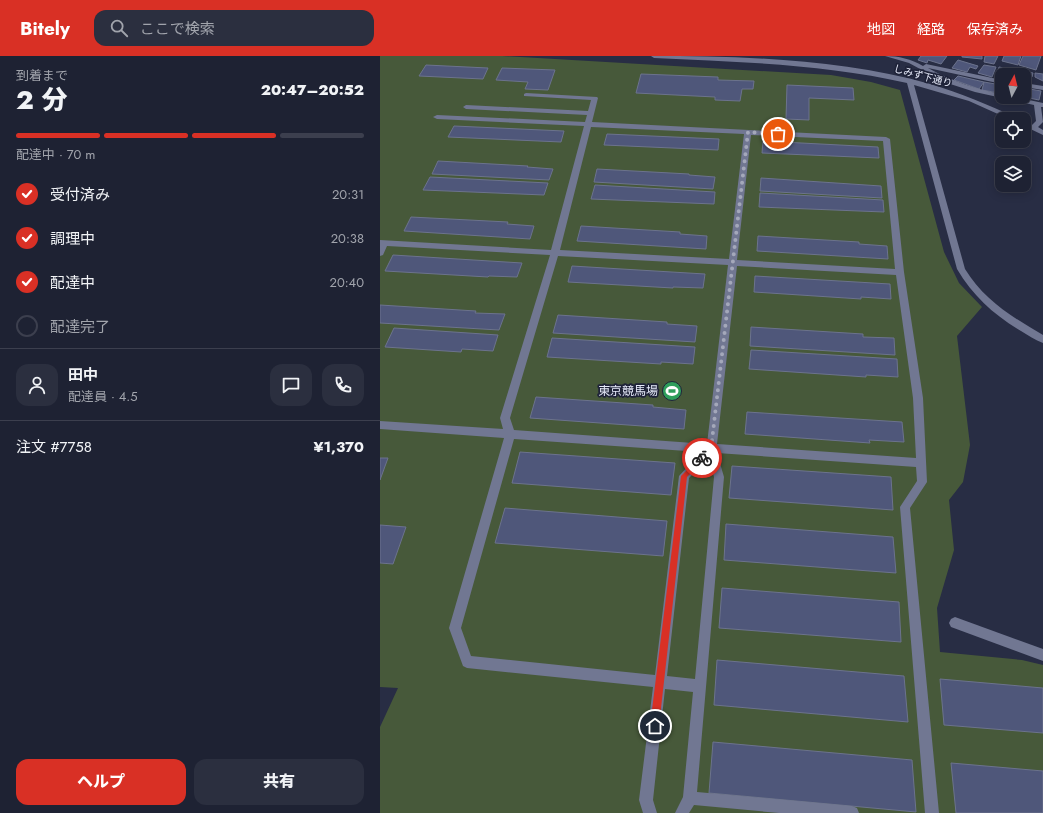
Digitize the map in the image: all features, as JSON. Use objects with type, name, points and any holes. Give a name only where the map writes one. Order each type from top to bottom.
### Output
[{"type":"street","name":"しみず下通り","points":[[654,56],[773,61],[822,65],[864,71],[910,81],[974,101],[999,112]]},
{"type":"street","points":[[888,56],[977,78],[995,81]]},
{"type":"street","points":[[910,62],[946,81],[977,91],[995,95]]},
{"type":"street","points":[[910,81],[961,269],[968,282],[990,306],[1001,315],[1043,339]]},
{"type":"street","points":[[1031,86],[1043,88]]},
{"type":"street","points":[[526,95],[595,98],[555,252],[505,418],[510,435],[455,628],[467,662],[700,686]]},
{"type":"street","points":[[468,104],[592,110]]},
{"type":"street","points":[[1040,104],[1040,121],[1033,128],[1043,133]]},
{"type":"street","points":[[438,117],[886,139],[900,272],[918,398],[922,482],[905,507],[932,813]]},
{"type":"street","points":[[682,813],[690,798],[719,477],[711,449],[748,132]]},
{"type":"street","points":[[380,253],[383,243],[900,272]]},
{"type":"street","points":[[380,425],[921,463]]},
{"type":"street","points":[[650,813],[646,800],[684,476],[711,449]]},
{"type":"street","points":[[955,623],[1043,655]]},
{"type":"street","points":[[690,798],[852,813]]},
{"type":"green space","name":"東京競馬場","points":[[380,56],[502,56],[831,75],[871,82],[900,90],[944,252],[959,283],[982,307],[957,336],[970,445],[963,482],[949,500],[954,550],[937,608],[940,652],[1022,660],[1043,665],[1043,813],[380,813],[380,727],[398,688],[380,687]]},
{"type":"building","points":[[921,56],[947,56],[941,64],[928,60],[927,63],[918,60]]},
{"type":"building","points":[[982,56],[982,59],[962,57]]},
{"type":"building","points":[[985,56],[998,56],[994,64],[984,62]]},
{"type":"building","points":[[1004,56],[1021,56],[1018,65],[1002,61]]},
{"type":"building","points":[[1023,56],[1041,56],[1036,70],[1019,65]]},
{"type":"building","points":[[958,60],[978,66],[976,69],[970,67],[967,72],[952,68]]},
{"type":"building","points":[[426,65],[488,68],[483,79],[419,76]]},
{"type":"building","points":[[984,65],[996,67],[992,77],[978,73]]},
{"type":"building","points":[[502,68],[555,70],[548,90],[525,89],[528,82],[496,80]]},
{"type":"building","points":[[1035,73],[1043,74],[1043,81],[1035,77]]},
{"type":"building","points":[[641,74],[718,77],[718,80],[754,81],[753,89],[742,89],[740,101],[715,100],[715,97],[636,93]]},
{"type":"building","points":[[958,76],[984,82],[979,89],[954,80]]},
{"type":"building","points":[[984,82],[995,84],[995,92],[982,90]]},
{"type":"building","points":[[787,85],[853,88],[854,100],[809,98],[809,120],[786,119]]},
{"type":"building","points":[[1031,89],[1041,91],[1039,100],[1031,98]]},
{"type":"building","points":[[454,126],[564,131],[561,142],[448,137]]},
{"type":"building","points":[[607,134],[719,139],[718,150],[604,145]]},
{"type":"building","points":[[763,141],[878,147],[879,158],[762,153]]},
{"type":"building","points":[[438,161],[528,166],[527,167],[553,169],[549,180],[432,174]]},
{"type":"building","points":[[597,169],[689,174],[715,177],[713,189],[594,182]]},
{"type":"building","points":[[430,177],[548,183],[544,195],[423,190]]},
{"type":"building","points":[[761,178],[881,186],[882,198],[760,191]]},
{"type":"building","points":[[595,185],[715,192],[714,204],[591,199]]},
{"type":"building","points":[[760,193],[883,200],[884,212],[759,207]]},
{"type":"building","points":[[411,217],[508,222],[507,224],[534,226],[530,239],[404,231]]},
{"type":"building","points":[[581,226],[680,232],[680,234],[707,236],[706,249],[577,241]]},
{"type":"building","points":[[758,236],[859,242],[859,244],[887,246],[888,259],[757,251]]},
{"type":"building","points":[[393,255],[522,263],[517,277],[488,277],[385,271]]},
{"type":"building","points":[[572,266],[705,274],[703,288],[673,288],[568,282]]},
{"type":"building","points":[[755,276],[890,284],[891,299],[861,297],[861,299],[754,292]]},
{"type":"building","points":[[380,305],[505,314],[499,330],[380,323]]},
{"type":"building","points":[[558,315],[667,322],[667,324],[697,326],[695,342],[553,333]]},
{"type":"building","points":[[751,327],[863,334],[863,337],[894,338],[895,355],[750,346]]},
{"type":"building","points":[[394,328],[498,335],[493,351],[462,349],[461,352],[385,347]]},
{"type":"building","points":[[552,338],[695,347],[693,364],[661,362],[661,364],[547,357]]},
{"type":"building","points":[[751,350],[897,359],[898,377],[866,375],[866,377],[749,369]]},
{"type":"building","points":[[536,397],[653,405],[653,407],[686,410],[684,429],[530,418]]},
{"type":"building","points":[[747,412],[902,422],[904,442],[869,440],[870,443],[745,434]]},
{"type":"building","points":[[520,452],[675,463],[671,495],[512,483]]},
{"type":"building","points":[[380,458],[388,458],[380,480]]},
{"type":"building","points":[[732,466],[891,477],[893,510],[729,498]]},
{"type":"building","points":[[505,508],[667,521],[663,556],[495,543]]},
{"type":"building","points":[[726,524],[893,537],[896,573],[724,560]]},
{"type":"building","points":[[380,525],[406,527],[393,564],[380,563]]},
{"type":"building","points":[[722,588],[899,602],[901,642],[719,628]]},
{"type":"building","points":[[717,660],[904,676],[908,722],[714,705]]},
{"type":"building","points":[[940,679],[1043,688],[1043,733],[944,725]]},
{"type":"building","points":[[713,742],[912,760],[916,812],[709,793]]},
{"type":"building","points":[[951,763],[1043,771],[1043,813],[956,813]]},
{"type":"way so far","points":[[702,458],[711,449],[748,132],[778,134]]},
{"type":"place","name":"東京競馬場","points":[[672,391]]},
{"type":"route","points":[[655,726],[684,476],[702,458]]}]
